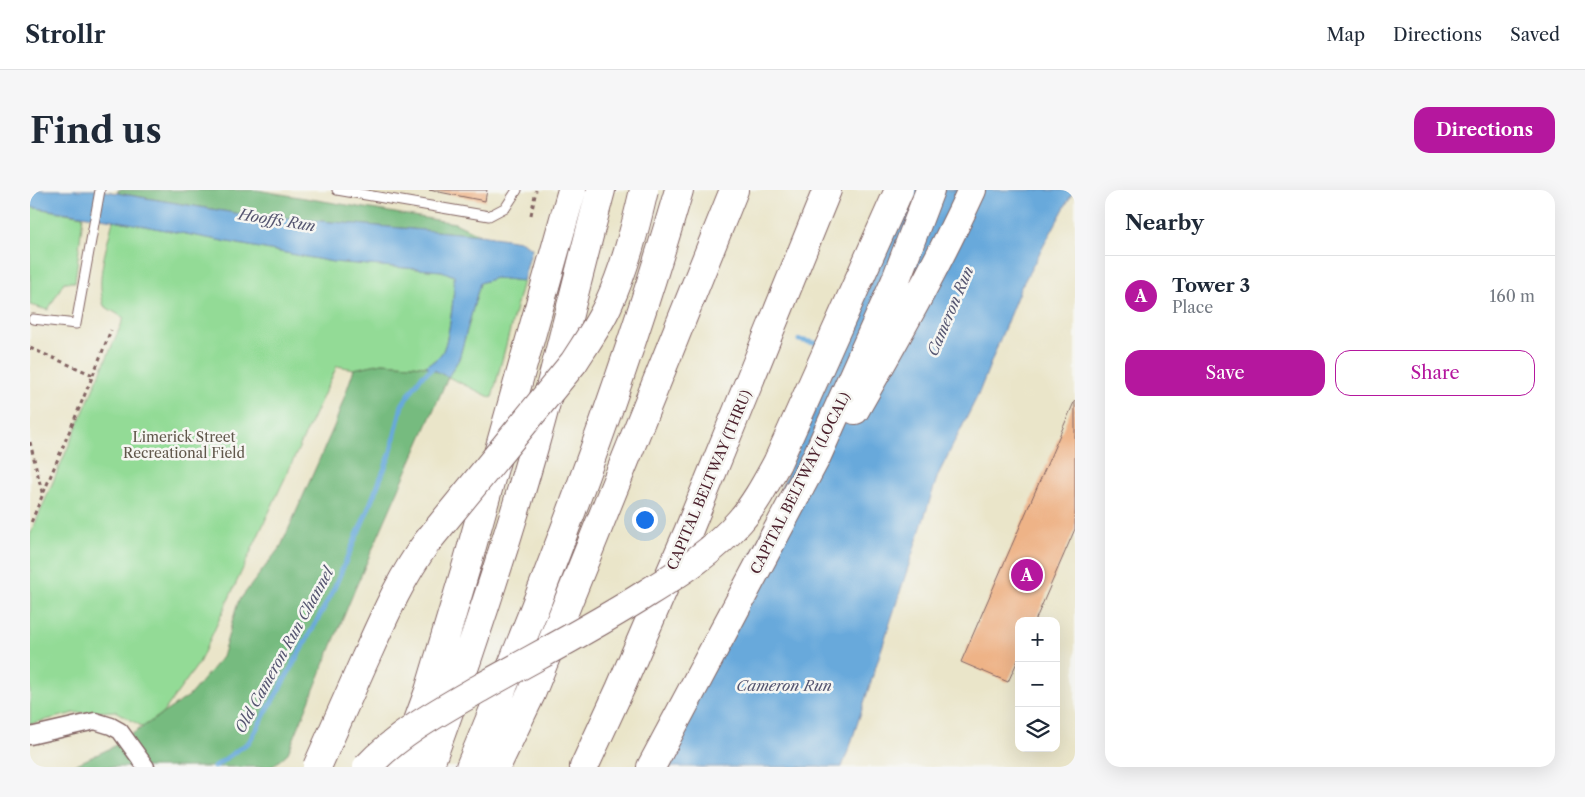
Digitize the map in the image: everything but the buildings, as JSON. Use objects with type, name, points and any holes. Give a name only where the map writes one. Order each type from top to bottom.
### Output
[{"type":"highway","points":[[563,225],[564,190]]},
{"type":"highway","points":[[401,767],[429,691],[467,564],[572,190]]},
{"type":"highway","points":[[430,767],[498,570],[534,445],[601,190]]},
{"type":"highway","points":[[317,767],[384,616],[411,564],[568,368],[593,333],[608,306],[621,273],[632,242],[644,190]]},
{"type":"highway","points":[[470,767],[512,666],[577,496],[665,238],[679,190]]},
{"type":"highway","points":[[496,767],[531,694],[734,190]]},
{"type":"highway","name":"CAPITAL BELTWAY (THRU)","points":[[584,767],[688,532],[827,190]]},
{"type":"highway","points":[[367,767],[397,741],[437,713],[624,607],[677,574],[700,558],[741,520],[760,494],[777,463],[899,190]]},
{"type":"highway","name":"CAPITAL BELTWAY (LOCAL)","points":[[651,767],[816,458],[895,282],[930,190]]},
{"type":"highway","points":[[816,458],[854,411],[898,336],[972,190]]},
{"type":"street","points":[[30,736],[95,721],[120,731],[146,767]]},
{"type":"lane","points":[[34,320],[76,324],[100,190]]},
{"type":"lane","points":[[336,190],[489,216],[506,207],[518,190]]},
{"type":"path","points":[[531,215],[536,190]]},
{"type":"path","points":[[30,525],[111,330]]},
{"type":"path","points":[[30,348],[93,374]]},
{"type":"path","points":[[30,442],[43,497]]},
{"type":"green space","points":[[118,190],[257,190],[455,223],[480,235],[241,214],[118,193]]},
{"type":"green space","points":[[30,207],[83,216],[75,282],[64,282],[48,310],[30,305]]},
{"type":"green space","name":"Limerick Street Recreational Field","points":[[113,220],[333,262],[442,271],[454,276],[454,292],[449,329],[441,354],[426,366],[382,363],[354,369],[337,366],[199,663],[162,714],[143,727],[115,711],[74,713],[30,724],[30,535],[124,318],[104,306],[102,295],[101,274]]},
{"type":"green space","points":[[495,278],[523,281],[492,398],[448,377],[459,359],[480,283]]},
{"type":"green space","points":[[382,363],[426,366],[448,377],[355,589],[288,753],[272,767],[70,767],[111,748],[189,696],[222,657],[238,602],[281,546],[335,424],[354,369]]},
{"type":"water","name":"Hooffs Run","points":[[30,190],[99,190],[241,214],[480,235],[520,241],[532,248],[523,281],[495,278],[480,283],[459,359],[448,377],[426,366],[438,358],[447,340],[454,293],[454,276],[442,271],[333,262],[113,220],[30,207]]},
{"type":"water","name":"Cameron Run","points":[[913,190],[1074,190],[1020,289],[978,395],[938,475],[842,767],[660,767],[867,290]]},
{"type":"waterway","points":[[799,340],[820,344]]},
{"type":"waterway","name":"Old Cameron Run Channel","points":[[214,767],[249,742],[286,677],[332,593],[367,512],[390,455],[402,405],[421,377],[435,366]]},
{"type":"place","name":"Tower 3","points":[[1027,575]]}]
